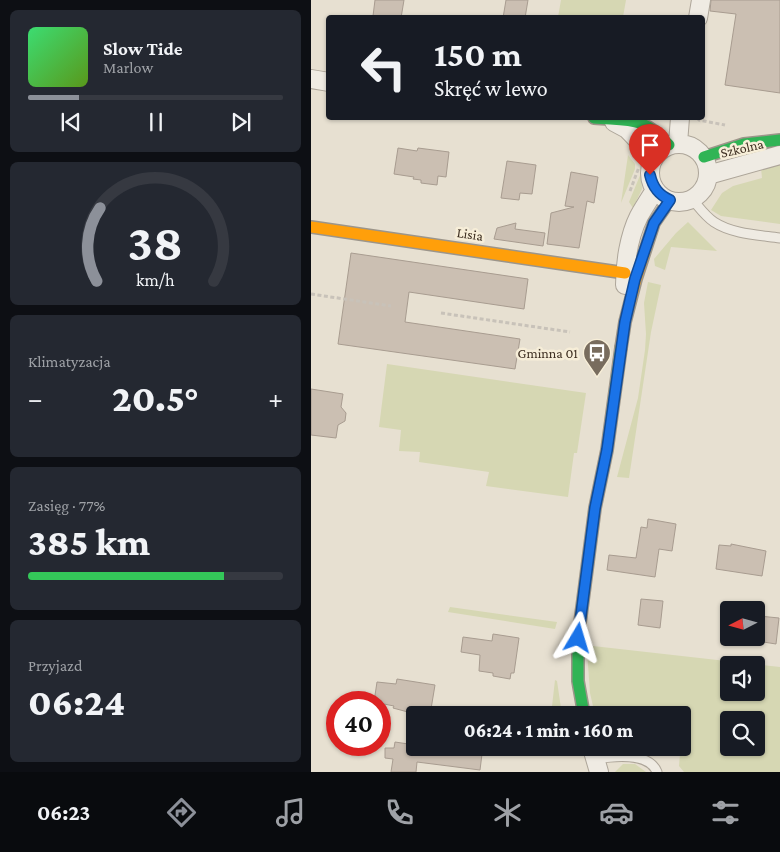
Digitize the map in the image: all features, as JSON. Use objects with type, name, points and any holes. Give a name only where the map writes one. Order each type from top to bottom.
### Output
[{"type":"street","points":[[698,15],[701,0]]},
{"type":"street","points":[[311,79],[326,82]]},
{"type":"street","points":[[604,120],[627,129],[654,157]]},
{"type":"street","points":[[636,120],[648,125],[673,144],[691,146],[704,158],[707,164],[708,175],[703,189],[692,198],[682,202],[670,200],[662,196],[655,190],[650,175],[654,157],[661,150],[673,144],[679,120]]},
{"type":"street","name":"Szkolna","points":[[704,158],[744,144],[780,140]]},
{"type":"street","name":"Szkolna","points":[[708,175],[780,155]]},
{"type":"street","points":[[625,322],[625,273],[633,232],[639,217],[655,190]]},
{"type":"street","points":[[582,706],[578,681],[578,638],[595,508],[607,450],[625,322],[635,279],[654,223],[670,200]]},
{"type":"street","name":"Lisia","points":[[311,227],[625,273]]},
{"type":"lane","points":[[692,198],[715,224],[732,230],[780,238]]},
{"type":"lane","points":[[596,760],[618,755],[632,757],[652,764],[657,772]]},
{"type":"path","points":[[311,294],[391,306]]},
{"type":"path","points":[[441,313],[570,332]]},
{"type":"green space","points":[[561,0],[626,0],[623,15],[558,15]]},
{"type":"green space","points":[[628,155],[635,164],[635,169],[621,203]]},
{"type":"green space","points":[[780,163],[780,224],[721,216],[711,210],[722,193],[733,186],[762,178],[761,168]]},
{"type":"green space","points":[[641,173],[642,189],[633,208],[629,202]]},
{"type":"green space","points":[[688,222],[717,251],[671,247],[665,270],[655,266],[654,259]]},
{"type":"green space","points":[[648,282],[661,285],[651,332],[629,478],[617,477],[638,398],[645,350],[644,303]]},
{"type":"green space","points":[[387,364],[586,393],[577,453],[574,453],[568,497],[486,486],[489,472],[419,462],[420,452],[399,451],[401,430],[379,427]]},
{"type":"green space","points":[[450,607],[557,622],[555,629],[448,612]]},
{"type":"green space","points":[[593,646],[720,660],[720,701],[765,701],[765,665],[780,667],[780,772],[684,772],[679,766],[680,756],[691,756],[691,706],[593,706],[590,693],[587,650]]},
{"type":"green space","points":[[555,680],[557,681],[561,706],[552,706]]},
{"type":"green space","points":[[623,764],[635,764],[646,772],[615,772]]},
{"type":"building","points":[[375,0],[404,0],[402,15],[373,15]]},
{"type":"building","points":[[506,0],[528,0],[526,15],[504,15]]},
{"type":"building","points":[[711,0],[780,0],[780,93],[725,85],[736,14],[710,11]]},
{"type":"building","points":[[398,148],[417,151],[418,148],[449,152],[446,177],[438,176],[437,185],[421,183],[421,180],[413,179],[414,177],[394,174]]},
{"type":"building","points":[[507,161],[536,165],[532,194],[520,193],[519,200],[501,198]]},
{"type":"building","points":[[571,172],[598,177],[594,203],[587,201],[579,248],[547,244],[551,213],[574,207],[565,206]]},
{"type":"building","points":[[516,223],[515,229],[545,233],[543,246],[494,239],[497,228]]},
{"type":"building","points":[[351,253],[528,279],[524,309],[409,292],[405,322],[520,339],[515,369],[338,344]]},
{"type":"building","points":[[311,389],[343,394],[341,407],[346,413],[345,421],[338,425],[336,438],[311,435]]},
{"type":"building","points":[[648,519],[676,524],[672,551],[659,549],[655,577],[607,570],[609,555],[636,558],[641,527],[647,528]]},
{"type":"building","points":[[731,544],[766,551],[762,576],[716,569],[719,545],[731,546]]},
{"type":"building","points":[[641,599],[663,601],[660,628],[638,625]]},
{"type":"building","points":[[765,617],[779,618],[776,644],[765,642]]},
{"type":"building","points":[[493,634],[519,638],[514,673],[511,673],[510,679],[493,676],[493,673],[479,671],[480,655],[461,652],[463,637],[492,641]]},
{"type":"building","points":[[397,679],[435,685],[432,706],[406,706],[406,712],[393,708],[394,706],[391,705],[391,691],[376,691],[377,682],[396,684]]},
{"type":"building","points":[[395,742],[406,744],[406,756],[482,756],[480,770],[417,762],[416,772],[391,772],[393,759],[385,758],[385,756],[391,756],[391,748],[394,748]]},
{"type":"traffic: fast","points":[[627,120],[651,129],[669,145]]},
{"type":"traffic: fast","points":[[704,157],[744,144],[780,140]]},
{"type":"traffic: fast","points":[[582,706],[578,681],[578,638],[595,508],[607,450],[621,348]]},
{"type":"traffic: slow","points":[[621,348],[625,322],[636,279],[654,223],[670,200]]},
{"type":"traffic: slow","points":[[311,227],[625,273]]},
{"type":"place","name":"Gminna 01","points":[[597,377]]},
{"type":"route","points":[[578,638],[595,508],[607,450],[625,322],[635,279],[654,223],[670,200],[655,190],[650,175]]}]
